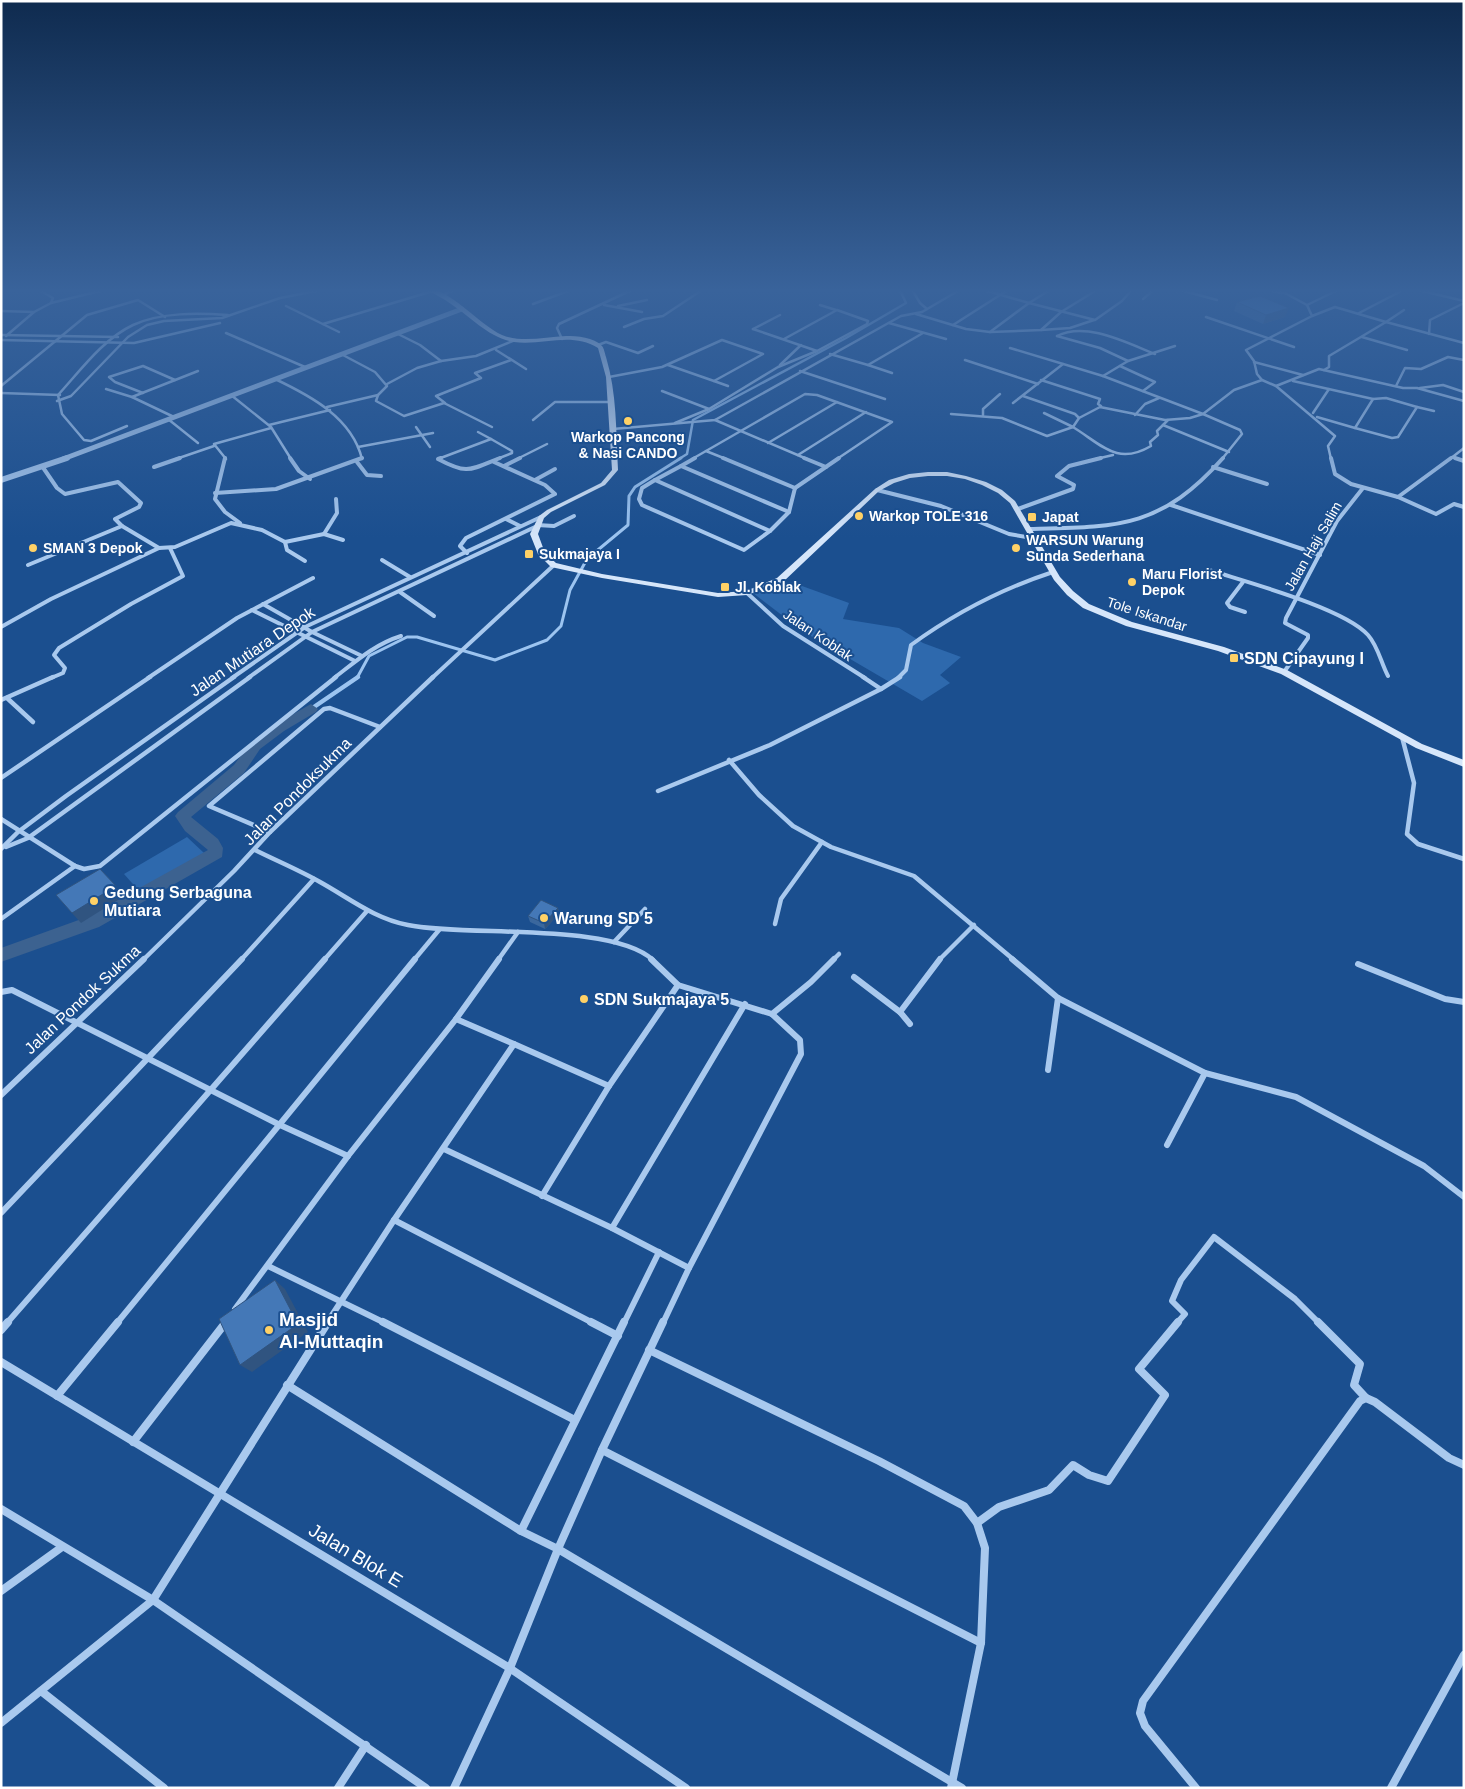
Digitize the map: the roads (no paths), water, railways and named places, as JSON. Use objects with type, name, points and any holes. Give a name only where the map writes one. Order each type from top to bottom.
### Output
[{"type":"main road","points":[[554,565],[542,554],[534,534],[541,517],[609,479],[615,470],[607,371]]},
{"type":"main road","name":"Tole Iskandar","points":[[554,565],[602,576],[718,595],[747,593],[780,580],[877,490],[888,483],[910,476],[935,474],[952,476],[992,487],[1006,495],[1018,509],[1032,538],[1053,572],[1070,593],[1086,606],[1105,615],[1156,633],[1221,649],[1284,672],[1402,738],[1464,764]]},
{"type":"street","points":[[1,386],[18,371]]},
{"type":"street","points":[[82,371],[58,395],[57,401],[60,412],[84,440],[91,441],[126,426]]},
{"type":"street","points":[[57,401],[71,396],[95,371]]},
{"type":"street","points":[[126,371],[109,377],[115,382],[143,393]]},
{"type":"street","points":[[156,371],[175,380]]},
{"type":"street","points":[[132,397],[197,371]]},
{"type":"street","points":[[1,480],[293,371]]},
{"type":"street","points":[[374,371],[387,384]]},
{"type":"street","points":[[410,371],[387,384],[378,395],[376,401],[404,416],[445,403]]},
{"type":"street","points":[[479,371],[475,373],[481,378],[436,396],[445,403],[492,427]]},
{"type":"street","points":[[609,377],[636,371]]},
{"type":"street","points":[[687,371],[728,386]]},
{"type":"street","points":[[714,381],[731,371]]},
{"type":"street","points":[[674,424],[709,409],[771,371]]},
{"type":"street","points":[[714,420],[797,371]]},
{"type":"street","points":[[804,371],[885,399]]},
{"type":"street","points":[[1000,371],[1038,384]]},
{"type":"street","points":[[1013,403],[1053,371]]},
{"type":"street","points":[[1029,529],[1119,525],[1172,505],[1229,452],[1242,432],[1203,414],[1088,371]]},
{"type":"street","points":[[1103,376],[1111,371]]},
{"type":"street","points":[[1132,371],[1155,382],[1143,391]]},
{"type":"street","points":[[1256,371],[1262,380],[1276,386],[1313,414],[1336,436],[1328,446],[1335,474],[1340,478],[1363,488],[1398,497],[1436,514],[1453,504],[1464,507]]},
{"type":"street","points":[[1290,371],[1303,375]]},
{"type":"street","points":[[1276,386],[1292,381],[1310,371]]},
{"type":"street","points":[[1331,371],[1396,386],[1417,388],[1464,401]]},
{"type":"street","points":[[1396,386],[1403,371]]},
{"type":"street","points":[[215,493],[276,489],[362,459],[358,447],[339,418],[302,392],[274,378]]},
{"type":"street","points":[[1041,380],[1100,399],[1098,404],[1102,407],[1135,415],[1168,420],[1187,420],[1203,414],[1234,390],[1262,380]]},
{"type":"street","points":[[1292,381],[1373,399],[1386,398],[1434,412]]},
{"type":"street","points":[[1417,388],[1438,385],[1464,392]]},
{"type":"street","points":[[106,389],[132,397],[174,417]]},
{"type":"street","points":[[1313,414],[1329,389]]},
{"type":"street","points":[[662,391],[709,409]]},
{"type":"street","points":[[1,393],[71,396]]},
{"type":"street","points":[[805,394],[816,395],[837,402],[893,424],[795,488],[789,512],[770,531],[747,549],[740,550],[642,505],[639,498],[642,488],[805,394]]},
{"type":"street","points":[[983,415],[983,409],[1000,394]]},
{"type":"street","points":[[231,395],[254,409],[270,427],[297,470],[311,478]]},
{"type":"street","points":[[154,467],[214,446],[222,440],[378,395]]},
{"type":"street","points":[[1023,396],[1075,414],[1079,418]]},
{"type":"street","points":[[1135,415],[1145,404],[1159,398]]},
{"type":"street","points":[[1355,428],[1373,399]]},
{"type":"street","points":[[534,420],[555,402],[610,402]]},
{"type":"street","points":[[768,443],[837,402]]},
{"type":"street","points":[[952,414],[968,417],[983,415],[1002,418],[1047,436],[1073,427],[1079,418],[1102,407]]},
{"type":"street","points":[[1313,414],[1355,428],[1396,438],[1417,407]]},
{"type":"street","points":[[798,454],[866,412]]},
{"type":"street","points":[[1044,413],[1073,427],[1106,448],[1113,455]]},
{"type":"street","points":[[168,419],[198,443]]},
{"type":"street","points":[[613,429],[714,420],[826,467]]},
{"type":"street","points":[[1018,509],[1073,489],[1074,485],[1057,476],[1069,466],[1113,455],[1124,457],[1143,452],[1151,446],[1150,442],[1158,436],[1157,431],[1168,420]]},
{"type":"street","points":[[1163,425],[1229,452]]},
{"type":"street","points":[[416,427],[430,448]]},
{"type":"street","points":[[432,455],[463,470],[478,468],[512,453],[512,451],[478,432]]},
{"type":"street","points":[[358,447],[433,433]]},
{"type":"street","points":[[438,459],[491,439]]},
{"type":"street","points":[[504,466],[548,444]]},
{"type":"street","points":[[214,446],[226,459],[215,493],[217,503],[243,525]]},
{"type":"street","points":[[1398,497],[1414,487],[1464,448]]},
{"type":"street","points":[[706,451],[795,488]]},
{"type":"street","points":[[1452,457],[1464,461]]},
{"type":"street","points":[[357,462],[367,475],[381,476]]},
{"type":"street","points":[[473,557],[460,546],[463,540],[552,497],[554,494],[545,485],[494,462]]},
{"type":"street","points":[[42,466],[57,488],[65,494],[111,482],[118,482],[140,503],[115,519],[122,526],[159,548]]},
{"type":"street","points":[[681,466],[789,512]]},
{"type":"street","points":[[1213,467],[1267,484]]},
{"type":"street","points":[[535,480],[555,469]]},
{"type":"street","points":[[655,480],[770,531]]},
{"type":"street","name":"Jalan Haji Salim","points":[[1284,672],[1308,638],[1308,635],[1286,620],[1337,521],[1363,488]]},
{"type":"street","points":[[877,490],[941,506],[1009,534],[1032,538]]},
{"type":"street","points":[[324,534],[336,518],[339,505],[336,499]]},
{"type":"street","points":[[1172,505],[1320,555]]},
{"type":"street","name":"Jalan Mutiara Depok","points":[[2,848],[28,838],[312,632],[536,526],[554,526],[574,516]]},
{"type":"street","name":"Jalan Mutiara Depok","points":[[2,848],[18,832],[305,627],[541,517]]},
{"type":"street","points":[[506,519],[520,526]]},
{"type":"street","points":[[1,627],[51,599],[159,548],[170,548],[227,524],[243,525],[262,530],[285,542],[324,534],[343,540]]},
{"type":"street","points":[[28,565],[122,526]]},
{"type":"street","points":[[285,542],[287,550],[305,562]]},
{"type":"street","points":[[1,700],[64,672],[65,668],[54,655],[60,648],[131,604],[183,576],[170,548]]},
{"type":"street","points":[[382,560],[410,577]]},
{"type":"street","name":"Jalan Pondoksukma","points":[[159,945],[255,850],[270,832],[554,565]]},
{"type":"street","points":[[1209,570],[1342,617],[1367,634],[1388,676]]},
{"type":"street","points":[[658,791],[729,760],[770,745],[818,723],[881,689],[899,678],[906,670],[911,645],[927,633],[1002,589],[1053,572]]},
{"type":"street","points":[[1,778],[252,610],[313,578]]},
{"type":"street","points":[[1243,582],[1227,602],[1230,607],[1244,612]]},
{"type":"street","points":[[400,592],[434,616]]},
{"type":"street","name":"Jalan Koblak","points":[[747,593],[791,632],[881,689]]},
{"type":"street","points":[[263,604],[312,632],[362,656]]},
{"type":"street","points":[[252,610],[355,662]]},
{"type":"street","points":[[1,820],[75,866],[84,869],[100,866],[362,656],[388,640],[401,636]]},
{"type":"street","points":[[7,698],[33,722]]},
{"type":"street","points":[[270,832],[209,806],[324,709],[330,708],[380,727]]},
{"type":"street","points":[[1402,738],[1414,783],[1407,834],[1418,844],[1464,859]]},
{"type":"street","points":[[729,760],[780,816],[798,830],[822,842],[896,867],[914,876],[1058,998],[1205,1073],[1296,1097],[1424,1166],[1464,1197]]},
{"type":"street","points":[[776,924],[777,907],[781,899],[822,842]]},
{"type":"street","points":[[255,850],[314,879],[367,911],[406,925],[439,930],[518,932],[614,942],[644,952],[678,984],[772,1014],[800,1040],[802,1047],[801,1054],[689,1268],[602,1450],[558,1550],[510,1668],[454,1788]]},
{"type":"street","points":[[1,919],[75,866]]},
{"type":"street","points":[[1,1213],[219,985],[314,879]]},
{"type":"street","points":[[614,942],[645,909]]},
{"type":"street","points":[[1,1330],[367,911]]},
{"type":"street","points":[[900,1012],[932,968],[974,925]]},
{"type":"street","points":[[57,1396],[439,930]]},
{"type":"street","points":[[133,1442],[268,1266],[348,1156],[456,1019],[518,932]]},
{"type":"street","name":"Jalan Pondok Sukma","points":[[1,1095],[159,945]]},
{"type":"street","points":[[772,1014],[811,982],[839,954]]},
{"type":"street","points":[[1358,964],[1446,999],[1464,1002]]},
{"type":"street","points":[[854,977],[900,1012],[910,1024]]},
{"type":"street","points":[[542,1196],[609,1086],[678,984]]},
{"type":"street","points":[[1,992],[12,990],[148,1060],[348,1156]]},
{"type":"street","points":[[1048,1070],[1058,998]]},
{"type":"street","points":[[612,1228],[745,1004]]},
{"type":"street","points":[[456,1019],[609,1086]]},
{"type":"street","points":[[1,1723],[153,1600],[219,1491],[394,1220],[514,1044]]},
{"type":"street","points":[[1167,1145],[1205,1073]]},
{"type":"street","points":[[444,1149],[612,1228],[689,1268]]},
{"type":"street","points":[[394,1220],[618,1336]]},
{"type":"street","points":[[977,1523],[1000,1506],[1049,1490],[1073,1465],[1089,1475],[1108,1481],[1165,1395],[1139,1369],[1185,1314],[1172,1301],[1181,1280],[1214,1237],[1294,1299],[1360,1364],[1354,1385],[1366,1398],[1375,1402],[1449,1458],[1464,1465]]},
{"type":"street","points":[[521,1531],[574,1420],[660,1252]]},
{"type":"street","points":[[268,1266],[342,1301],[574,1420]]},
{"type":"street","points":[[649,1350],[879,1461],[964,1506],[977,1523],[985,1548],[981,1643],[951,1785]]},
{"type":"street","name":"Jalan Blok E","points":[[1,1362],[133,1442],[219,1491],[510,1668],[686,1788]]},
{"type":"street","points":[[287,1385],[521,1531],[558,1550],[951,1785],[962,1788]]},
{"type":"street","points":[[1196,1788],[1145,1726],[1140,1713],[1143,1701],[1360,1401],[1366,1398]]},
{"type":"street","points":[[602,1450],[981,1643]]},
{"type":"street","points":[[1,1509],[62,1548],[153,1600],[426,1788]]},
{"type":"street","points":[[1,1591],[62,1548]]},
{"type":"street","points":[[1391,1788],[1464,1655]]},
{"type":"street","points":[[41,1691],[164,1788]]},
{"type":"street","points":[[338,1788],[366,1745]]},
{"type":"waterway","points":[[679,459],[687,454],[693,420],[784,371]]},
{"type":"waterway","points":[[357,677],[369,656],[407,637],[417,637],[495,660],[547,640],[561,626],[570,590],[587,559],[628,525],[629,496],[635,487],[681,458]]},
{"type":"waterway","points":[[311,709],[357,677]]},
{"type":"waterway","points":[[1,955],[93,922],[216,853],[215,848],[208,839],[191,827],[183,816],[239,769],[255,746],[279,728],[311,709]]},
{"type":"place","name":"Warkop Pancong & Nasi CANDO","points":[[628,421]]},
{"type":"place","name":"Warkop TOLE 316","points":[[859,516]]},
{"type":"place","name":"Japat","points":[[1032,517]]},
{"type":"place","name":"SMAN 3 Depok","points":[[33,548]]},
{"type":"place","name":"WARSUN Warung Sunda Sederhana","points":[[1016,548]]},
{"type":"place","name":"Sukmajaya I","points":[[529,554]]},
{"type":"place","name":"Maru Florist Depok","points":[[1132,582]]},
{"type":"place","name":"Jl. Koblak","points":[[725,587]]},
{"type":"place","name":"SDN Cipayung I","points":[[1234,658]]},
{"type":"place","name":"Gedung Serbaguna Mutiara","points":[[94,901]]},
{"type":"place","name":"Warung SD 5","points":[[544,918]]},
{"type":"place","name":"SDN Sukmajaya 5","points":[[584,999]]},
{"type":"place","name":"Masjid Al-Muttaqin","points":[[269,1330]]}]
